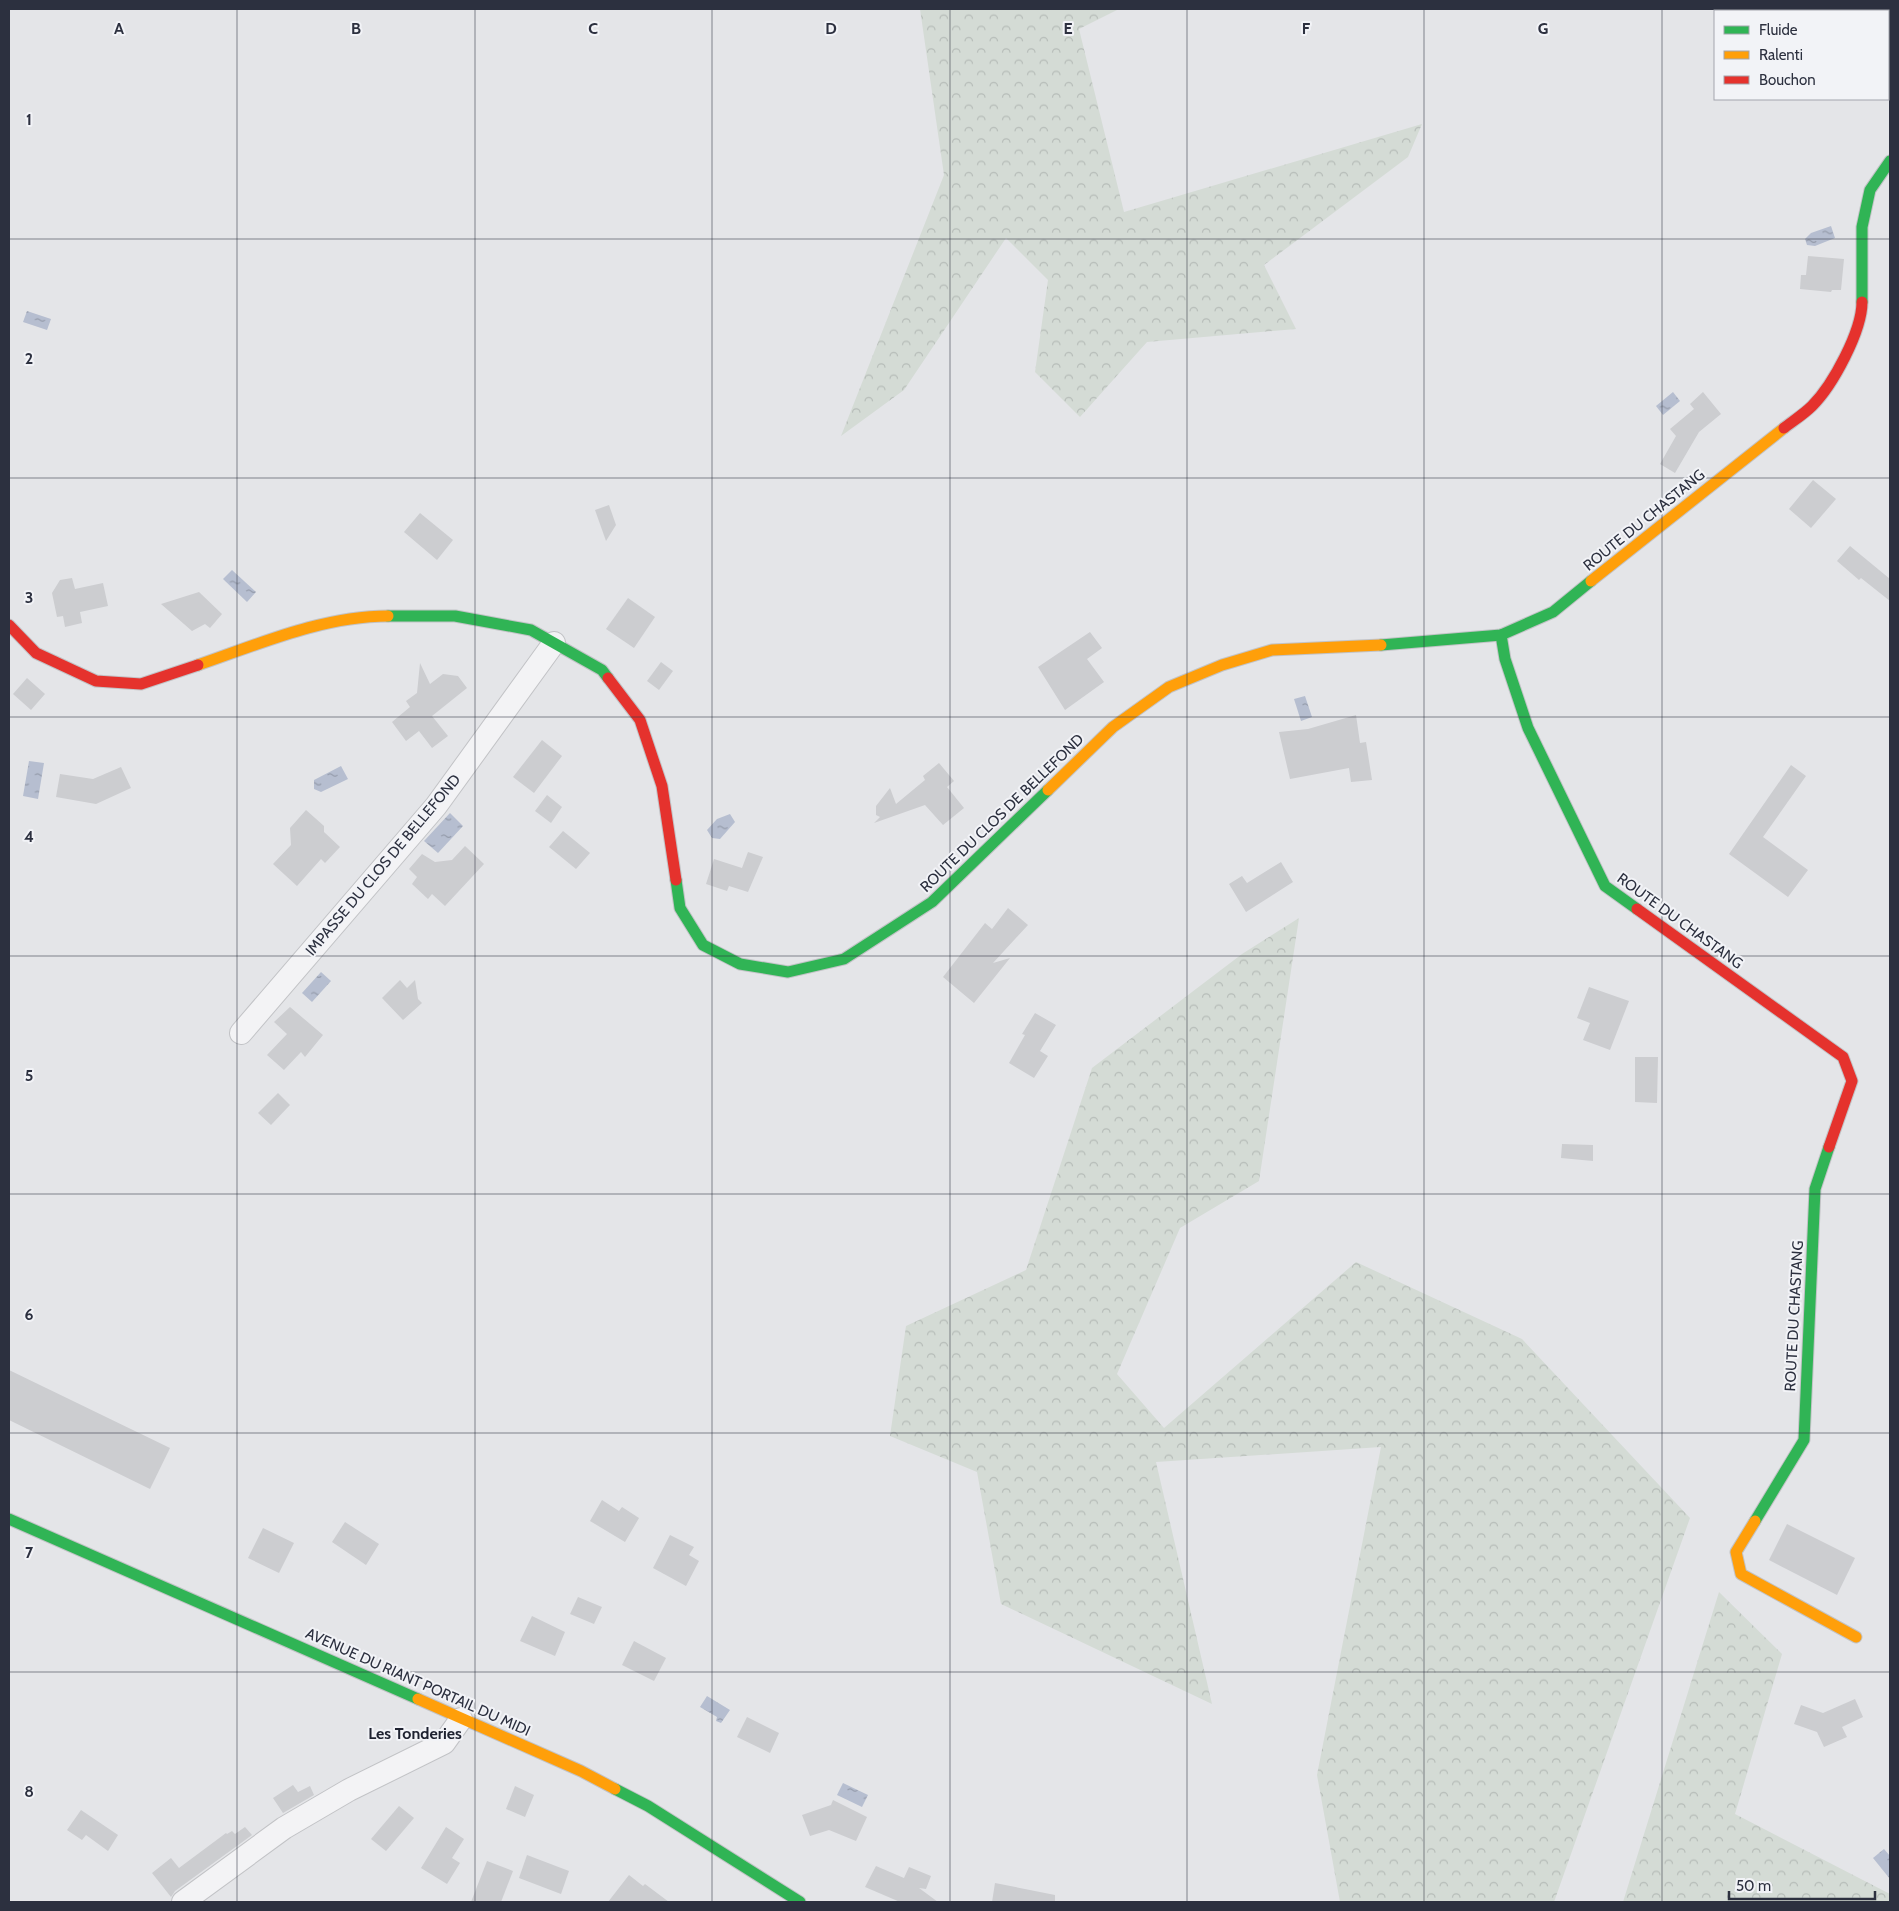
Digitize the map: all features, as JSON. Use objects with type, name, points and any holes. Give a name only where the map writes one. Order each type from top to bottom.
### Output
[{"type":"street","name":"ROUTE DU CHASTANG","points":[[1856,1637],[1741,1574],[1736,1552],[1804,1440],[1815,1189],[1852,1081],[1843,1058],[1604,886],[1528,728],[1505,659],[1501,634],[1553,612],[1813,405],[1845,359],[1862,313],[1862,227],[1870,190],[1890,160]]},
{"type":"street","name":"ROUTE DU CLOS DE BELLEFOND","points":[[9,625],[36,653],[96,681],[141,684],[304,629],[374,616],[455,616],[531,630],[602,670],[640,720],[662,786],[680,908],[703,946],[740,964],[788,972],[844,959],[932,902],[1113,727],[1169,687],[1222,665],[1272,650],[1398,644],[1501,634]]},
{"type":"street","name":"IMPASSE DU CLOS DE BELLEFOND","points":[[241,1033],[436,806],[554,643]]},
{"type":"street","name":"AVENUE DU RIANT PORTAIL DU MIDI","points":[[9,1519],[549,1756],[648,1806],[800,1902]]},
{"type":"street","points":[[183,1902],[284,1828],[349,1790],[444,1743],[461,1719]]},
{"type":"green space","points":[[920,9],[1119,9],[1079,29],[1124,212],[1422,124],[1408,157],[1264,265],[1296,329],[1147,342],[1080,417],[1035,372],[1048,280],[1006,238],[904,390],[841,436],[944,175]]},
{"type":"green space","points":[[1299,918],[1259,1181],[1180,1228],[1117,1374],[1164,1428],[1356,1262],[1522,1339],[1690,1518],[1554,1902],[1340,1902],[1317,1775],[1381,1447],[1156,1462],[1212,1704],[1001,1604],[977,1472],[890,1436],[906,1326],[1026,1270],[1092,1068],[1242,954]]},
{"type":"green space","points":[[1719,1592],[1782,1654],[1735,1814],[1890,1894],[1890,1902],[1623,1902]]},
{"type":"water","points":[[1831,226],[1835,238],[1815,246],[1807,245],[1805,239],[1811,233]]},
{"type":"water","points":[[27,311],[51,319],[47,330],[23,322]]},
{"type":"water","points":[[1673,392],[1680,401],[1663,415],[1656,406]]},
{"type":"water","points":[[232,570],[256,592],[247,602],[223,579]]},
{"type":"water","points":[[1305,696],[1312,717],[1301,721],[1294,699]]},
{"type":"water","points":[[29,761],[44,763],[38,799],[23,796]]},
{"type":"water","points":[[341,766],[348,779],[321,792],[314,789],[314,780]]},
{"type":"water","points":[[450,813],[463,826],[438,853],[424,841]]},
{"type":"water","points":[[730,814],[735,822],[720,839],[712,838],[707,830],[717,819]]},
{"type":"water","points":[[321,972],[331,981],[312,1002],[302,993]]},
{"type":"water","points":[[707,1696],[730,1710],[721,1723],[716,1721],[717,1717],[700,1707]]},
{"type":"water","points":[[843,1783],[868,1795],[862,1807],[837,1795]]},
{"type":"water","points":[[1884,1849],[1890,1856],[1890,1879],[1873,1858]]},
{"type":"building","points":[[1808,256],[1844,259],[1841,290],[1832,290],[1831,292],[1800,289],[1801,275],[1806,275]]},
{"type":"building","points":[[1703,392],[1721,414],[1699,432],[1675,473],[1660,464],[1676,436],[1670,429],[1694,409],[1690,404]]},
{"type":"building","points":[[1813,480],[1836,499],[1811,528],[1789,509]]},
{"type":"building","points":[[609,505],[616,525],[606,541],[595,510]]},
{"type":"building","points":[[420,513],[453,540],[437,560],[404,532]]},
{"type":"building","points":[[1850,546],[1890,579],[1890,601],[1861,578],[1859,580],[1837,561]]},
{"type":"building","points":[[72,578],[75,589],[103,583],[108,606],[80,612],[82,623],[65,627],[63,616],[57,617],[52,593],[60,580]]},
{"type":"building","points":[[199,592],[222,614],[210,628],[205,624],[192,631],[161,604]]},
{"type":"building","points":[[628,598],[655,617],[634,648],[606,629]]},
{"type":"building","points":[[1090,632],[1102,648],[1087,659],[1104,682],[1065,710],[1038,667]]},
{"type":"building","points":[[661,662],[673,671],[659,690],[647,681]]},
{"type":"building","points":[[420,663],[430,684],[443,674],[458,676],[467,688],[432,716],[448,736],[432,748],[419,731],[406,741],[392,722],[410,707],[406,701],[417,693]]},
{"type":"building","points":[[27,678],[45,694],[31,710],[13,694]]},
{"type":"building","points":[[1356,715],[1360,743],[1366,742],[1372,780],[1351,782],[1349,768],[1290,779],[1279,732],[1308,729]]},
{"type":"building","points":[[542,740],[562,756],[534,793],[513,777]]},
{"type":"building","points":[[939,763],[954,781],[947,787],[964,808],[943,825],[925,805],[874,823],[880,817],[876,815],[876,806],[890,788],[896,804],[925,780],[923,776]]},
{"type":"building","points":[[1791,765],[1806,776],[1763,837],[1808,870],[1788,897],[1729,854]]},
{"type":"building","points":[[121,767],[131,788],[96,804],[56,797],[60,774],[93,779]]},
{"type":"building","points":[[547,795],[562,807],[551,823],[535,811]]},
{"type":"building","points":[[306,810],[324,826],[324,832],[340,847],[325,863],[321,859],[297,886],[273,864],[291,845],[290,828]]},
{"type":"building","points":[[563,831],[590,853],[576,869],[549,847]]},
{"type":"building","points":[[465,846],[484,864],[445,906],[432,894],[428,899],[412,884],[417,877],[409,869],[422,854],[435,862],[452,860]]},
{"type":"building","points":[[748,852],[763,857],[748,892],[729,886],[727,891],[706,884],[714,859],[742,868]]},
{"type":"building","points":[[1281,862],[1293,882],[1246,912],[1229,884],[1242,876],[1247,883]]},
{"type":"building","points":[[1008,908],[1028,925],[993,963],[1010,958],[974,1003],[943,977],[985,923],[992,929]]},
{"type":"building","points":[[400,980],[407,988],[415,980],[418,999],[422,1003],[403,1020],[382,998]]},
{"type":"building","points":[[1589,987],[1629,1001],[1610,1050],[1583,1040],[1590,1023],[1577,1018]]},
{"type":"building","points":[[290,1007],[323,1035],[305,1057],[301,1052],[284,1070],[267,1055],[287,1034],[274,1022]]},
{"type":"building","points":[[1035,1013],[1056,1025],[1040,1051],[1048,1056],[1034,1078],[1009,1063],[1025,1035],[1022,1034]]},
{"type":"building","points":[[1635,1057],[1658,1057],[1657,1103],[1635,1102]]},
{"type":"building","points":[[278,1093],[290,1105],[271,1125],[258,1113]]},
{"type":"building","points":[[1562,1144],[1593,1145],[1593,1161],[1561,1158]]},
{"type":"building","points":[[9,1370],[170,1448],[150,1489],[9,1420]]},
{"type":"building","points":[[602,1500],[619,1511],[622,1507],[639,1518],[625,1542],[590,1521]]},
{"type":"building","points":[[345,1522],[379,1544],[366,1565],[332,1542]]},
{"type":"building","points":[[1787,1524],[1855,1558],[1837,1595],[1769,1560]]},
{"type":"building","points":[[263,1528],[294,1543],[279,1573],[248,1558]]},
{"type":"building","points":[[670,1535],[694,1547],[689,1555],[699,1561],[686,1586],[653,1568]]},
{"type":"building","points":[[578,1597],[602,1607],[594,1624],[570,1614]]},
{"type":"building","points":[[532,1616],[565,1632],[555,1656],[520,1641]]},
{"type":"building","points":[[634,1641],[666,1658],[654,1681],[622,1665]]},
{"type":"building","points":[[1855,1699],[1863,1717],[1842,1727],[1847,1737],[1824,1747],[1817,1732],[1794,1724],[1801,1705],[1823,1713]]},
{"type":"building","points":[[747,1717],[779,1733],[770,1753],[737,1737]]},
{"type":"building","points":[[293,1785],[298,1792],[310,1786],[314,1795],[283,1813],[273,1798]]},
{"type":"building","points":[[515,1786],[534,1795],[525,1817],[506,1809]]},
{"type":"building","points":[[833,1800],[867,1817],[856,1841],[829,1830],[810,1836],[802,1815],[831,1805]]},
{"type":"building","points":[[399,1806],[414,1818],[386,1851],[371,1839]]},
{"type":"building","points":[[81,1810],[118,1835],[108,1851],[86,1835],[82,1840],[67,1830]]},
{"type":"building","points":[[245,1827],[252,1835],[175,1891],[171,1897],[152,1873],[171,1858],[179,1868],[226,1833],[232,1831],[235,1834]]},
{"type":"building","points":[[446,1827],[464,1839],[452,1858],[460,1863],[447,1884],[421,1868]]},
{"type":"building","points":[[527,1855],[569,1871],[561,1894],[519,1878]]},
{"type":"building","points":[[487,1861],[513,1871],[501,1902],[471,1902]]},
{"type":"building","points":[[876,1866],[904,1878],[909,1867],[931,1876],[926,1889],[919,1888],[938,1902],[900,1902],[865,1887]]},
{"type":"building","points":[[629,1875],[643,1886],[645,1884],[669,1902],[608,1902]]},
{"type":"building","points":[[995,1883],[1055,1895],[1055,1902],[992,1902]]},
{"type":"traffic: fast","points":[[1862,302],[1862,227],[1870,190],[1890,161]]},
{"type":"traffic: fast","points":[[1381,645],[1501,635],[1553,612],[1591,581]]},
{"type":"traffic: fast","points":[[388,616],[455,616],[531,630],[602,670],[608,678]]},
{"type":"traffic: fast","points":[[1501,635],[1505,659],[1528,728],[1605,886],[1637,909]]},
{"type":"traffic: fast","points":[[676,880],[680,908],[703,945],[740,964],[788,972],[844,959],[932,902],[1048,790]]},
{"type":"traffic: fast","points":[[1755,1521],[1804,1440],[1815,1189],[1829,1147]]},
{"type":"traffic: fast","points":[[9,1519],[418,1699]]},
{"type":"traffic: fast","points":[[615,1789],[648,1806],[800,1902]]},
{"type":"traffic: slow","points":[[1591,581],[1784,428]]},
{"type":"traffic: slow","points":[[198,665],[268,640],[315,626],[364,617],[388,616]]},
{"type":"traffic: slow","points":[[1048,790],[1113,727],[1169,687],[1222,665],[1272,650],[1381,645]]},
{"type":"traffic: slow","points":[[1755,1521],[1736,1552],[1741,1574],[1856,1637]]},
{"type":"traffic: slow","points":[[418,1699],[581,1771],[615,1789]]},
{"type":"traffic: jam","points":[[1784,428],[1812,406],[1829,385],[1852,342],[1861,314],[1862,302]]},
{"type":"traffic: jam","points":[[9,625],[36,653],[96,681],[141,684],[198,665]]},
{"type":"traffic: jam","points":[[608,678],[640,720],[662,786],[676,880]]},
{"type":"traffic: jam","points":[[1637,909],[1843,1057],[1852,1081],[1829,1147]]},
{"type":"district","name":"Les Tonderies","points":[[415,1733]]}]
